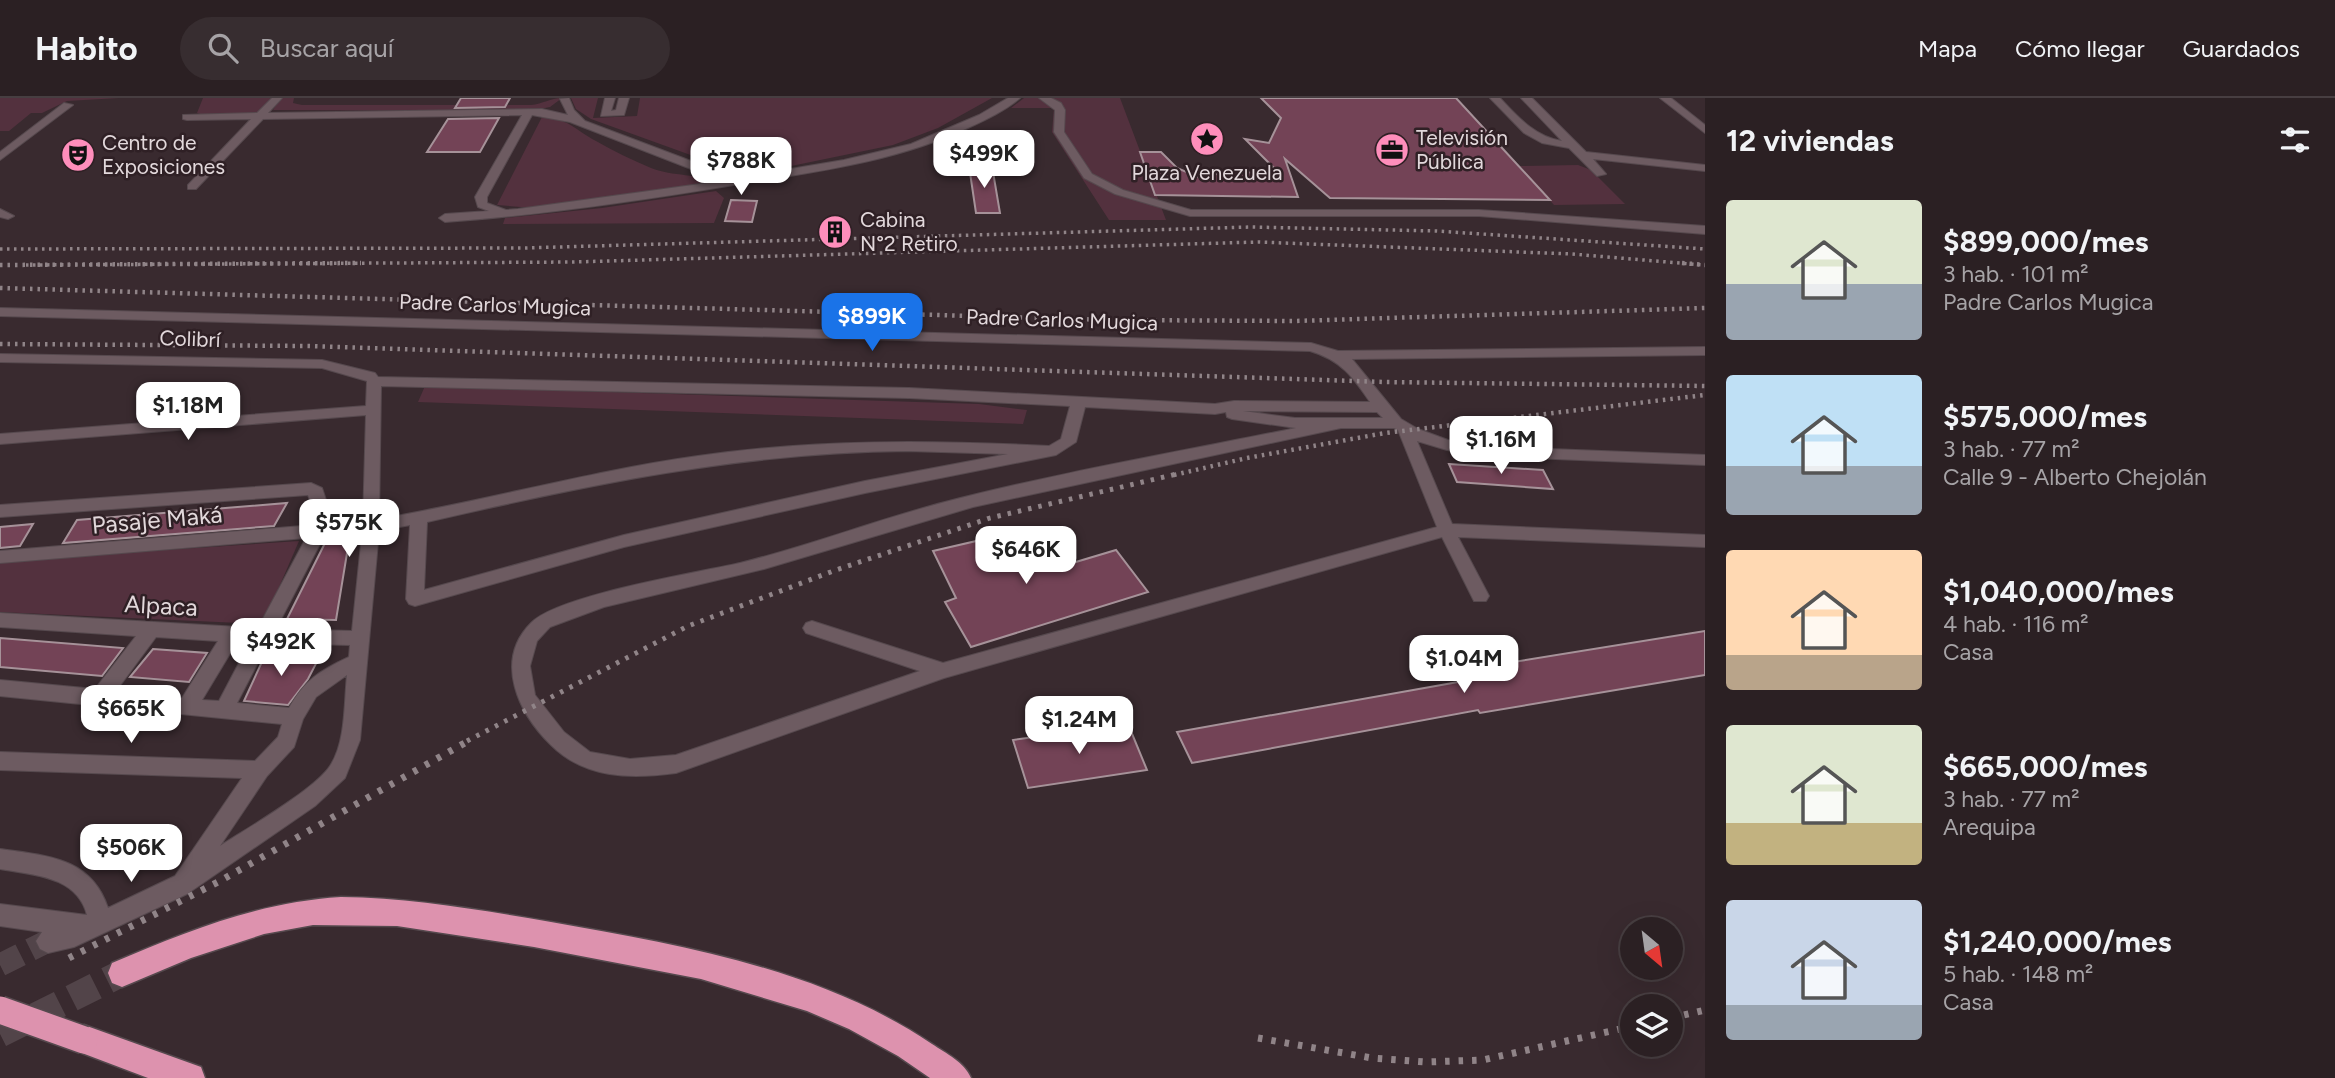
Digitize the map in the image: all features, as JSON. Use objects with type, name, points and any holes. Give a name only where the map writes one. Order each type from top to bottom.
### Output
[{"type":"highway","points":[[122,973],[207,939],[283,917],[340,910],[398,911],[631,949],[708,966],[806,994],[894,1035],[956,1078]]},
{"type":"highway","points":[[0,1010],[190,1078]]},
{"type":"street","points":[[191,187],[277,98]]},
{"type":"street","points":[[610,98],[605,114],[620,113],[624,98]]},
{"type":"street","points":[[445,218],[594,204],[835,165],[913,148],[950,135],[1015,98]]},
{"type":"street","points":[[1044,98],[1057,105],[1060,110],[1059,132],[1088,176],[1119,192],[1190,213],[1479,213],[1705,230]]},
{"type":"street","points":[[1495,98],[1533,136],[1553,143],[1571,145]]},
{"type":"street","points":[[1526,98],[1601,174]]},
{"type":"street","points":[[1665,98],[1705,130]]},
{"type":"street","points":[[542,113],[555,108],[565,99],[569,111],[583,124]]},
{"type":"street","points":[[0,157],[68,105]]},
{"type":"street","points":[[192,105],[184,116],[542,113],[583,124],[735,182]]},
{"type":"street","points":[[509,214],[482,205],[481,197],[528,113]]},
{"type":"street","points":[[1581,155],[1705,168]]},
{"type":"street","name":"Padre Carlos Mugica","points":[[0,312],[1293,346],[1322,349],[1339,355],[1705,351]]},
{"type":"street","points":[[1339,355],[1354,366],[1378,407],[1400,426],[1431,441],[1477,450],[1705,460]]},
{"type":"street","name":"Colibrí","points":[[0,358],[322,364],[370,376],[374,381],[909,393],[1215,409]]},
{"type":"street","points":[[48,941],[74,936],[179,886],[307,799],[338,772],[350,740],[371,526],[374,381]]},
{"type":"street","points":[[419,517],[415,599],[624,541],[865,487],[1051,451],[1068,442],[1079,400]]},
{"type":"street","points":[[1215,409],[1234,406],[1378,407]]},
{"type":"street","points":[[1215,409],[1236,415],[1294,423],[1400,426]]},
{"type":"street","points":[[0,439],[373,410]]},
{"type":"street","points":[[1341,424],[970,502],[764,563],[582,607],[548,619],[527,638],[523,660],[523,686],[539,717],[562,745],[584,759],[630,771],[676,764],[943,671],[1446,530],[1705,541]]},
{"type":"street","points":[[1400,426],[1446,530],[1480,596]]},
{"type":"street","name":"Pasaje Maká","points":[[0,557],[371,526],[603,476],[692,462],[821,448],[933,446],[1051,451]]},
{"type":"street","points":[[0,511],[311,489],[316,492],[319,503],[310,527],[318,531],[224,710]]},
{"type":"street","name":"Alpaca","points":[[0,620],[263,636],[360,638]]},
{"type":"street","points":[[812,628],[943,671]]},
{"type":"street","points":[[100,698],[151,629]]},
{"type":"street","points":[[187,707],[232,634]]},
{"type":"street","points":[[179,886],[260,771],[287,741],[294,717],[309,691],[331,674],[358,661]]},
{"type":"street","points":[[0,688],[294,717]]},
{"type":"street","points":[[0,761],[260,771]]},
{"type":"street","points":[[0,859],[45,867],[82,882],[95,901],[95,925]]},
{"type":"street","points":[[0,915],[95,925]]},
{"type":"shaded area","points":[[0,98],[119,98],[67,101],[42,113],[31,113],[9,131],[0,131]]},
{"type":"shaded area","points":[[203,98],[277,98],[261,114],[203,115],[197,113]]},
{"type":"shaded area","points":[[281,98],[294,98],[293,103],[302,105],[531,105],[562,98],[550,107],[529,111],[273,110]]},
{"type":"shaded area","points":[[571,98],[598,98],[593,118],[637,116],[640,98],[992,98],[938,128],[893,145],[767,171],[732,170],[591,119],[576,109]]},
{"type":"shaded area","points":[[1024,98],[1120,98],[1166,220],[1109,220],[1052,132],[1054,108],[1011,108]]},
{"type":"shaded area","points":[[542,117],[565,122],[609,148],[651,168],[720,183],[546,209],[497,205]]},
{"type":"shaded area","points":[[1578,165],[1591,170],[1625,204],[1554,205],[1519,166]]},
{"type":"shaded area","points":[[716,191],[724,198],[714,223],[503,224],[505,218],[602,208]]},
{"type":"shaded area","points":[[425,386],[979,404],[1027,410],[1023,424],[418,402]]},
{"type":"shaded area","points":[[299,541],[263,624],[0,612],[0,561]]},
{"type":"building","points":[[461,98],[510,98],[505,107],[455,108]]},
{"type":"building","name":"Televisión Pública","points":[[1261,98],[1456,98],[1550,200],[1330,198],[1285,159],[1298,197],[1155,195],[1140,152],[1161,152],[1177,168],[1200,178],[1230,171],[1281,175],[1245,139],[1269,143],[1281,118]]},
{"type":"building","points":[[499,118],[480,152],[427,152],[448,119]]},
{"type":"building","points":[[969,166],[992,166],[1000,213],[976,213]]},
{"type":"building","points":[[731,200],[757,201],[752,222],[725,221]]},
{"type":"building","points":[[1449,464],[1543,470],[1553,489],[1457,482]]},
{"type":"building","points":[[287,503],[274,526],[63,543],[77,520]]},
{"type":"building","points":[[33,524],[20,546],[0,548],[0,527]]},
{"type":"building","points":[[1024,530],[1049,570],[1116,550],[1148,592],[971,647],[945,602],[956,598],[933,551]]},
{"type":"building","points":[[349,541],[336,620],[287,619],[325,543]]},
{"type":"building","points":[[1705,631],[1705,675],[1480,713],[1478,710],[1192,763],[1177,732],[1458,682],[1451,672]]},
{"type":"building","points":[[0,638],[123,648],[102,676],[0,667]]},
{"type":"building","points":[[153,649],[207,653],[189,682],[130,677]]},
{"type":"building","points":[[266,653],[320,656],[308,679],[288,705],[244,701]]},
{"type":"building","points":[[1128,724],[1147,770],[1028,788],[1013,740]]},
{"type":"tunnel","points":[[0,965],[48,941]]},
{"type":"tunnel","points":[[0,1034],[122,973]]},
{"type":"railway","points":[[0,249],[524,248],[1251,227],[1437,231],[1705,249]]},
{"type":"railway","points":[[26,265],[574,262],[1258,242],[1572,254],[1703,265]]},
{"type":"railway","points":[[0,265],[361,263]]},
{"type":"railway","points":[[1682,263],[1705,265]]},
{"type":"railway","points":[[0,288],[1110,320],[1295,321],[1705,308]]},
{"type":"railway","points":[[0,344],[309,346],[1384,382],[1705,386]]},
{"type":"railway","points":[[1174,475],[1247,458],[1385,433],[1705,395]]},
{"type":"railway","points":[[467,741],[688,626],[836,570],[990,518],[1181,473]]},
{"type":"railway","points":[[69,958],[218,882],[470,740]]},
{"type":"railway","points":[[1683,1015],[1705,1010]]},
{"type":"railway","points":[[1258,1038],[1372,1058],[1426,1062],[1483,1060],[1620,1029]]},
{"type":"place","name":"Plaza Venezuela","points":[[1207,139]]},
{"type":"place","name":"Televisión Pública","points":[[1392,150]]},
{"type":"place","name":"Centro de Exposiciones","points":[[78,155]]},
{"type":"place","name":"Cabina N°2 Retiro","points":[[835,232]]}]
